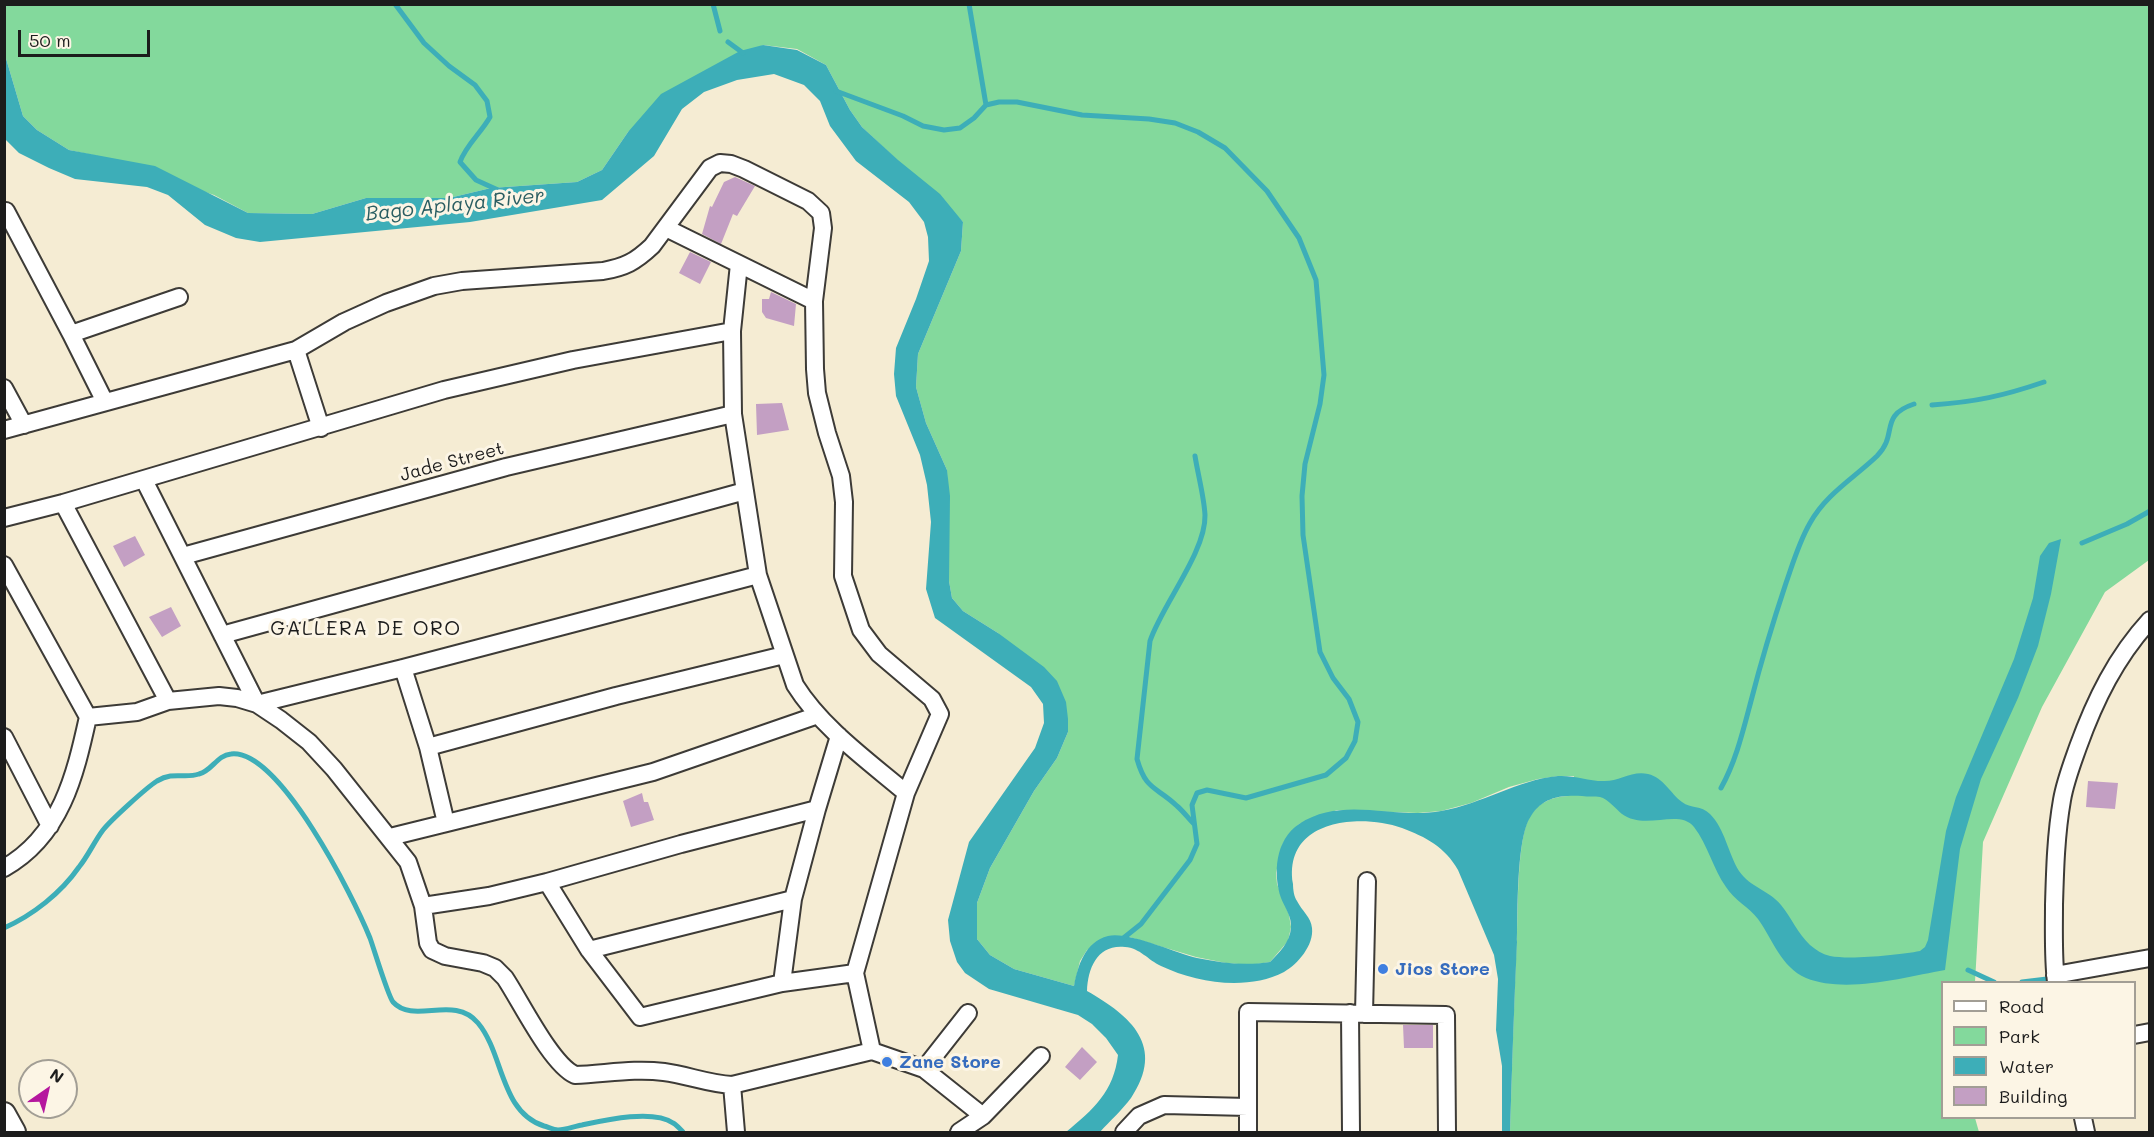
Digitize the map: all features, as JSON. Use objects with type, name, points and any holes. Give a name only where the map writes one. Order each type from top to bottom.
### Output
[{"type":"main road","points":[[4,1114],[14,1132]]},
{"type":"street","points":[[4,430],[296,350],[344,322],[386,303],[434,286],[462,281],[603,271],[625,267],[641,257],[666,228],[710,168],[720,163],[744,169],[808,201],[821,213],[824,228],[814,302],[817,393],[841,476],[844,502],[843,576],[861,630],[879,654],[926,693],[936,704],[940,714],[906,793],[855,973],[872,1051]]},
{"type":"street","points":[[6,212],[105,402]]},
{"type":"street","points":[[666,228],[814,302]]},
{"type":"street","points":[[739,264],[732,331],[733,414],[758,574],[795,684],[818,715],[839,736],[906,793]]},
{"type":"street","points":[[71,334],[179,297]]},
{"type":"street","points":[[4,518],[144,480],[444,390],[573,360],[732,331]]},
{"type":"street","points":[[296,350],[321,428]]},
{"type":"street","points":[[4,388],[24,425]]},
{"type":"street","name":"Jade Street","points":[[183,556],[506,467],[733,414]]},
{"type":"street","points":[[144,480],[257,704]]},
{"type":"street","points":[[222,635],[745,491]]},
{"type":"street","points":[[63,503],[168,701]]},
{"type":"street","points":[[4,565],[87,717],[76,772],[50,826],[32,847],[4,867]]},
{"type":"street","points":[[257,704],[403,668],[758,574]]},
{"type":"street","points":[[2150,620],[2135,636],[2108,676],[2088,719],[2062,797],[2055,878],[2056,979],[2150,958]]},
{"type":"street","points":[[428,747],[605,699],[784,655]]},
{"type":"street","points":[[403,668],[428,747],[446,823]]},
{"type":"street","points":[[87,717],[137,712],[168,701],[219,696],[257,704],[282,720],[309,742],[334,769],[408,862],[423,906],[426,935],[432,950],[445,956],[483,963],[495,968],[505,978],[555,1058],[575,1075],[637,1070],[664,1072],[716,1084],[732,1085],[872,1051],[924,1069],[983,1116]]},
{"type":"street","points":[[390,837],[652,772],[818,715]]},
{"type":"street","points":[[4,736],[50,826]]},
{"type":"street","points":[[782,983],[793,899],[839,736]]},
{"type":"street","points":[[423,906],[489,896],[547,882],[817,809]]},
{"type":"street","points":[[1351,1132],[1366,881]]},
{"type":"street","points":[[547,882],[590,950],[640,1017],[782,983],[855,973]]},
{"type":"street","points":[[590,950],[793,899]]},
{"type":"street","points":[[924,1069],[969,1012]]},
{"type":"street","points":[[1248,1132],[1248,1012],[1446,1015],[1447,1132]]},
{"type":"street","points":[[959,1132],[983,1116],[1041,1056]]},
{"type":"street","points":[[732,1085],[736,1132]]},
{"type":"street","points":[[1124,1132],[1139,1116],[1164,1105],[1248,1107]]},
{"type":"green space","points":[[4,5],[2149,5],[2149,560],[2105,592],[2042,707],[1983,842],[1975,981],[1941,981],[1941,1119],[1975,1119],[1979,1132],[1510,1132],[1520,856],[1530,816],[1546,801],[1568,796],[1574,776],[1538,779],[1509,787],[1471,803],[1441,811],[1418,813],[1337,810],[1299,824],[1283,843],[1276,873],[1277,884],[1289,915],[1291,927],[1288,941],[1270,962],[1251,965],[1226,963],[1196,957],[1126,936],[1087,950],[1080,961],[1074,986],[1014,969],[990,955],[977,939],[977,903],[990,868],[1034,791],[1057,758],[1068,732],[998,633],[963,611],[952,598],[949,581],[947,470],[926,423],[916,387],[918,354],[961,251],[963,222],[862,127],[850,110],[826,65],[797,49],[763,45],[628,132],[602,170],[577,182],[491,188],[449,198],[366,198],[312,214],[248,213],[214,195],[102,157],[69,150],[37,130],[23,116],[5,55]]},
{"type":"water","name":"Bago Aplaya River","points":[[763,45],[797,50],[826,65],[850,110],[862,127],[940,194],[963,222],[961,251],[918,354],[916,387],[926,423],[947,470],[950,496],[949,581],[952,598],[963,611],[998,633],[1044,667],[1057,681],[1066,702],[1068,719],[1068,732],[1057,758],[1034,791],[990,868],[977,903],[977,939],[990,955],[1014,969],[1074,986],[1080,963],[1088,949],[1100,939],[1108,936],[1127,937],[1197,958],[1215,961],[1243,964],[1270,962],[1284,947],[1291,928],[1288,913],[1278,889],[1277,868],[1281,848],[1291,831],[1316,815],[1351,810],[1405,813],[1441,811],[1543,778],[1570,776],[1609,781],[1642,773],[1654,776],[1685,804],[1703,809],[1710,814],[1723,834],[1739,871],[1776,900],[1802,936],[1817,950],[1830,956],[1850,957],[1920,951],[1928,940],[1946,831],[1956,797],[2014,659],[2033,598],[2040,556],[2049,543],[2061,539],[2038,646],[2018,698],[1981,779],[1960,849],[1945,970],[1876,983],[1822,983],[1806,978],[1790,967],[1758,919],[1729,892],[1717,873],[1699,834],[1688,822],[1680,819],[1641,821],[1631,819],[1600,797],[1553,798],[1541,805],[1531,816],[1526,826],[1520,858],[1510,1132],[1502,1132],[1502,1066],[1496,1030],[1498,979],[1494,955],[1458,870],[1441,849],[1411,831],[1384,823],[1346,822],[1327,826],[1311,834],[1300,846],[1293,863],[1293,891],[1310,921],[1312,934],[1304,953],[1284,972],[1254,981],[1222,982],[1175,972],[1156,964],[1140,952],[1130,948],[1116,947],[1101,953],[1092,966],[1087,991],[1117,1011],[1139,1034],[1144,1048],[1145,1063],[1141,1079],[1131,1098],[1100,1132],[1066,1132],[1101,1099],[1112,1079],[1118,1055],[1092,1024],[1078,1015],[989,989],[965,973],[957,962],[950,941],[948,920],[969,842],[1035,748],[1044,723],[1043,704],[1031,687],[935,618],[926,589],[931,522],[927,485],[920,455],[896,396],[894,374],[896,348],[929,261],[928,237],[924,222],[909,202],[856,161],[830,126],[820,101],[804,85],[774,74],[737,80],[704,92],[682,109],[654,156],[602,200],[470,222],[260,242],[236,238],[205,225],[168,195],[147,187],[75,179],[19,153],[5,139],[5,55],[23,116],[37,130],[69,150],[155,166],[248,213],[312,214],[366,198],[449,198],[491,188],[577,182],[602,170],[628,132],[661,94],[740,51]]},
{"type":"building","points":[[735,177],[755,186],[737,216],[733,214],[721,244],[702,234],[710,206],[712,207],[724,182]]},
{"type":"building","points":[[690,252],[711,262],[700,284],[679,273]]},
{"type":"building","points":[[771,292],[796,304],[794,326],[766,318],[762,312],[762,299],[769,299]]},
{"type":"building","points":[[782,403],[789,430],[757,435],[756,404]]},
{"type":"building","points":[[135,536],[145,555],[124,567],[113,546]]},
{"type":"building","points":[[171,607],[181,626],[162,637],[149,617]]},
{"type":"building","points":[[2088,781],[2118,783],[2115,809],[2086,807]]},
{"type":"building","points":[[642,793],[644,802],[648,802],[654,820],[631,827],[623,801]]},
{"type":"building","points":[[1403,1025],[1433,1025],[1433,1048],[1404,1048]]},
{"type":"building","points":[[1082,1047],[1097,1062],[1080,1080],[1065,1067]]},
{"type":"waterway","name":"Bago Aplaya River","points":[[395,4],[424,43],[449,66],[475,85],[487,101],[490,117],[460,162],[476,180],[498,190]]},
{"type":"waterway","points":[[713,4],[720,31]]},
{"type":"waterway","points":[[969,4],[986,105]]},
{"type":"waterway","points":[[728,42],[743,53]]},
{"type":"waterway","points":[[836,91],[903,116],[923,126],[944,130],[960,128],[986,105],[1017,102],[1082,115],[1175,123],[1198,132],[1225,148],[1267,191],[1299,238],[1316,280],[1324,375],[1320,404],[1305,464],[1302,496],[1303,535],[1320,652],[1333,678],[1349,699],[1358,722],[1355,741],[1346,758],[1326,775],[1246,798],[1207,790],[1197,793],[1192,805],[1197,844],[1190,860],[1141,924],[1121,940]]},
{"type":"waterway","points":[[1932,405],[1989,398],[2044,382]]},
{"type":"waterway","points":[[1721,788],[1739,746],[1776,612],[1806,530],[1824,503],[1877,456],[1887,440],[1892,420],[1896,414],[1914,404]]},
{"type":"waterway","points":[[1194,824],[1179,808],[1148,783],[1137,759],[1150,641],[1191,562],[1203,530],[1205,515],[1195,456]]},
{"type":"waterway","points":[[2082,543],[2127,524],[2150,511]]},
{"type":"waterway","points":[[4,928],[36,910],[55,894],[72,877],[107,825],[157,781],[169,776],[194,775],[204,772],[226,755],[231,754],[250,759],[271,775],[292,799],[332,861],[370,938],[393,1002],[412,1011],[458,1011],[478,1023],[519,1108],[530,1119],[544,1126],[561,1130],[616,1118],[641,1116],[664,1119],[683,1132]]},
{"type":"waterway","points":[[1968,970],[1992,981]]},
{"type":"waterway","points":[[2030,981],[2047,979]]},
{"type":"place","name":"Jios Store","points":[[1383,969]]},
{"type":"place","name":"Zane Store","points":[[887,1062]]},
{"type":"district","name":"GALLERA DE ORO","points":[[366,629]]}]
